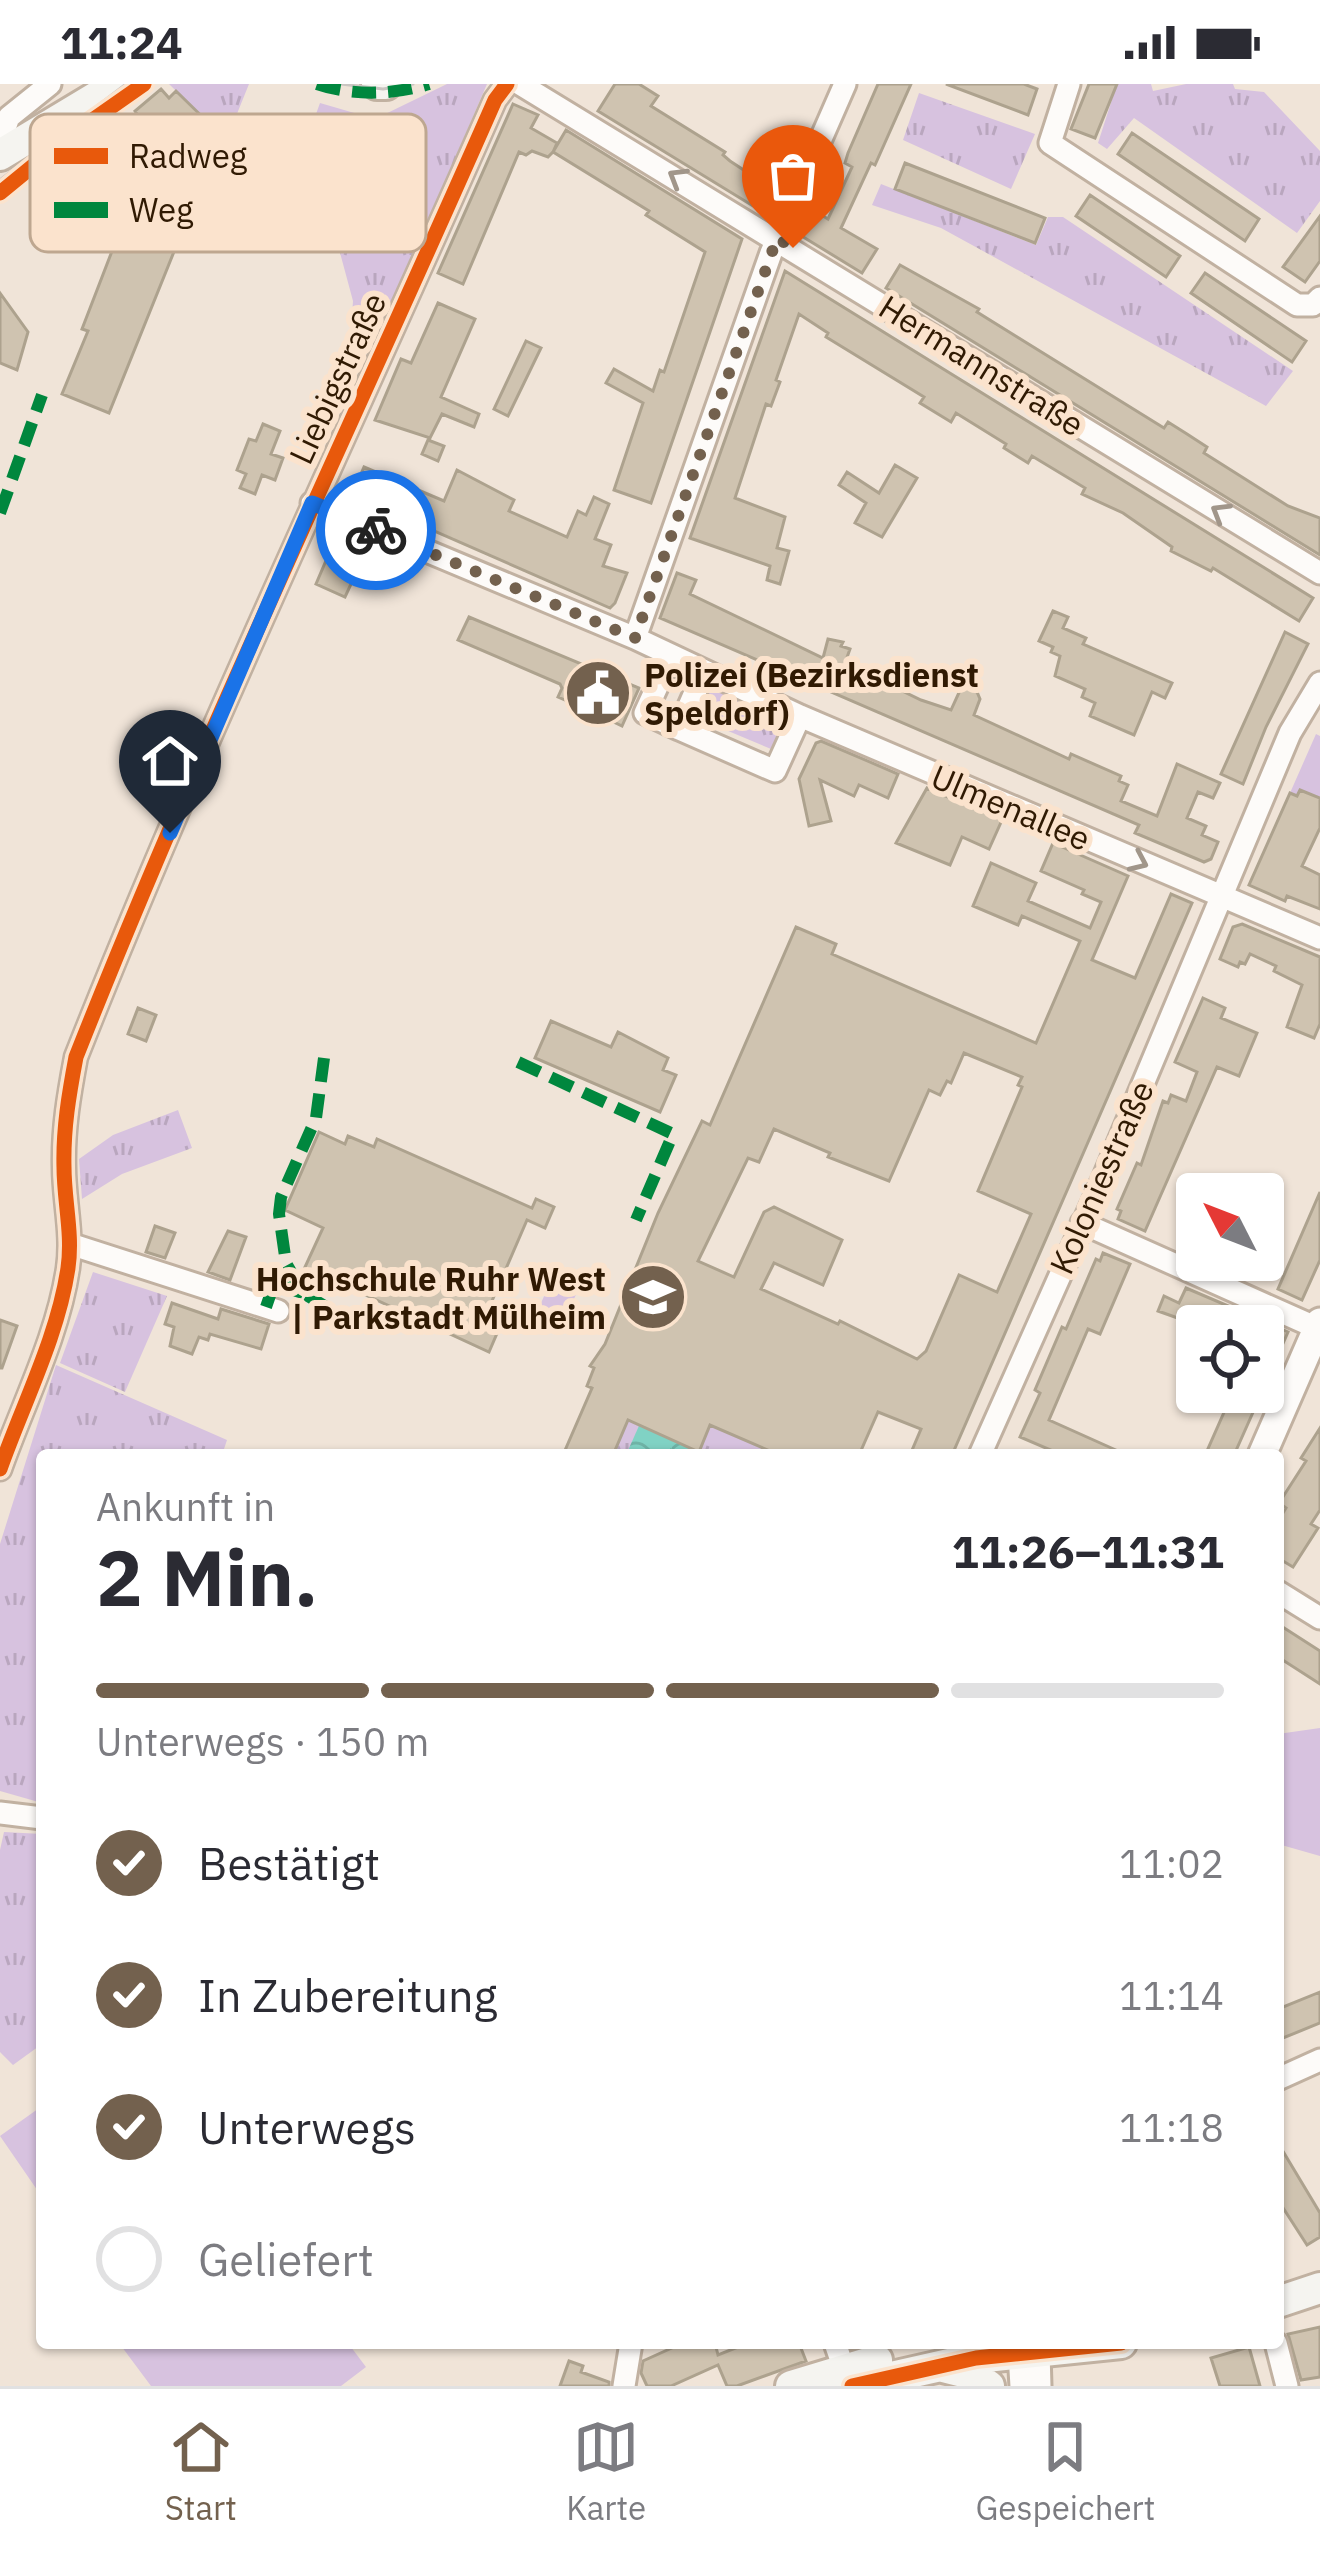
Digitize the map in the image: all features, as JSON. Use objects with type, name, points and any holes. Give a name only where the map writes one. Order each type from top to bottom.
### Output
[{"type":"main road","points":[[72,114],[118,84]]},
{"type":"main road","points":[[377,84],[386,84]]},
{"type":"main road","points":[[0,155],[30,138]]},
{"type":"main road","points":[[0,178],[30,150]]},
{"type":"main road","points":[[1284,2300],[1320,2288]]},
{"type":"main road","points":[[791,2386],[844,2366],[1014,2349]]},
{"type":"main road","points":[[941,2354],[989,2386]]},
{"type":"street","points":[[0,142],[9,117],[50,84]]},
{"type":"street","name":"Liebigstraße","points":[[0,1469],[59,1306],[70,1244],[64,1169],[66,1109],[76,1057],[312,503],[368,390],[495,100],[507,84]]},
{"type":"street","name":"Hermannstraße","points":[[520,84],[1320,573]]},
{"type":"street","points":[[635,638],[777,238],[845,84]]},
{"type":"street","points":[[1069,84],[1050,143],[1297,305],[1313,305],[1320,298]]},
{"type":"street","name":"Ulmenallee","points":[[312,503],[635,638],[800,716],[1320,938]]},
{"type":"street","points":[[671,656],[645,712],[679,729],[776,771],[800,716]]},
{"type":"street","points":[[679,729],[704,672]]},
{"type":"street","name":"Koloniestraße","points":[[988,1449],[1290,733],[1320,683]]},
{"type":"street","points":[[1082,1223],[1319,1325],[1265,1449]]},
{"type":"street","points":[[70,1244],[278,1310]]},
{"type":"street","points":[[1284,1596],[1320,1618]]},
{"type":"street","points":[[0,1813],[36,1817]]},
{"type":"street","points":[[1284,2076],[1320,2060]]},
{"type":"street","points":[[624,2386],[630,2349]]},
{"type":"street","points":[[1021,2386],[1029,2349]]},
{"type":"street","points":[[1029,2349],[1040,2386]]},
{"type":"street","points":[[1278,2349],[1287,2386]]},
{"type":"green space","points":[[169,84],[249,84],[237,114],[200,114]]},
{"type":"green space","points":[[447,84],[487,84],[426,227],[426,114],[385,114]]},
{"type":"green space","points":[[1117,84],[1151,84],[1153,91],[1186,84],[1233,84],[1235,89],[1264,92],[1320,151],[1320,201],[1297,233],[1134,118],[1107,149],[1098,143]]},
{"type":"green space","points":[[919,93],[1035,134],[1011,189],[903,140]]},
{"type":"green space","points":[[320,103],[358,114],[316,114]]},
{"type":"green space","points":[[881,184],[1036,245],[1048,217],[1063,217],[1293,371],[1266,406],[941,228],[872,205]]},
{"type":"green space","points":[[340,252],[415,252],[371,355],[350,345],[353,301]]},
{"type":"green space","points":[[705,682],[784,718],[771,749],[690,715]]},
{"type":"green space","points":[[1316,734],[1320,736],[1320,798],[1301,790],[1297,796],[1290,793]]},
{"type":"green space","points":[[178,1110],[192,1148],[122,1174],[82,1199],[79,1159],[113,1135]]},
{"type":"green space","points":[[558,1265],[584,1277],[563,1323],[537,1312]]},
{"type":"green space","points":[[93,1272],[167,1296],[125,1392],[60,1363]]},
{"type":"green space","points":[[56,1365],[227,1440],[224,1449],[36,1449],[36,1801],[0,1791],[0,1544]]},
{"type":"green space","points":[[640,1394],[765,1449],[616,1449]]},
{"type":"green space","points":[[1320,1728],[1320,1856],[1284,1846],[1284,1733]]},
{"type":"green space","points":[[4,1832],[36,1834],[36,2048],[13,2065],[0,2052],[0,1850]]},
{"type":"green space","points":[[36,2110],[36,2188],[0,2136]]},
{"type":"green space","points":[[123,2349],[352,2349],[366,2367],[341,2386],[151,2386]]},
{"type":"water","points":[[646,1410],[699,1434],[692,1449],[629,1449]]},
{"type":"building","points":[[615,84],[639,84],[658,96],[651,106],[725,152],[730,161],[771,188],[758,209],[598,111]]},
{"type":"building","points":[[878,84],[911,84],[841,228],[877,249],[862,273],[800,235],[815,211],[828,219],[852,167],[845,163],[848,153]]},
{"type":"building","points":[[946,84],[1024,84],[1037,89],[1028,115]]},
{"type":"building","points":[[1089,84],[1117,84],[1095,138],[1071,129]]},
{"type":"building","points":[[161,89],[169,98],[176,91],[200,114],[137,114]]},
{"type":"building","points":[[513,104],[538,115],[531,128],[557,143],[548,157],[519,152],[463,284],[438,273]]},
{"type":"building","points":[[566,130],[742,239],[651,503],[614,490],[643,403],[606,383],[614,369],[653,391],[660,370],[664,372],[705,252],[553,152]]},
{"type":"building","points":[[1132,133],[1259,219],[1245,241],[1118,154]]},
{"type":"building","points":[[905,163],[1045,218],[1035,243],[895,189]]},
{"type":"building","points":[[1090,195],[1180,256],[1166,277],[1076,216]]},
{"type":"building","points":[[1320,216],[1320,261],[1305,282],[1283,267]]},
{"type":"building","points":[[112,252],[174,252],[109,413],[62,394],[88,331],[82,329]]},
{"type":"building","points":[[900,265],[979,309],[977,312],[1164,428],[1168,422],[1207,447],[1204,453],[1288,506],[1320,518],[1320,555],[886,288]]},
{"type":"building","points":[[785,271],[1313,598],[1299,621],[1213,568],[1171,551],[1172,547],[1123,513],[1082,494],[1085,488],[1032,456],[1028,463],[956,413],[951,422],[920,403],[924,397],[826,337],[828,333],[799,314],[776,380],[780,382],[771,406],[766,404],[735,498],[785,517],[777,548],[789,551],[780,584],[767,580],[770,566],[690,538]]},
{"type":"building","points":[[1205,273],[1306,341],[1292,362],[1191,293]]},
{"type":"building","points":[[0,293],[28,332],[17,370],[0,363]]},
{"type":"building","points":[[438,303],[475,319],[441,397],[479,414],[474,427],[442,414],[430,438],[375,420],[401,359],[411,363]]},
{"type":"building","points":[[526,341],[541,348],[508,416],[494,409]]},
{"type":"building","points":[[263,424],[280,431],[271,454],[283,458],[275,480],[262,475],[255,494],[240,488],[246,474],[237,470],[249,439],[256,441]]},
{"type":"building","points":[[428,440],[444,446],[438,461],[422,454]]},
{"type":"building","points":[[895,465],[917,478],[882,537],[855,523],[866,503],[839,485],[847,472],[879,493]]},
{"type":"building","points":[[364,467],[444,501],[457,470],[514,500],[509,511],[567,537],[578,511],[586,515],[594,497],[609,504],[595,539],[611,545],[603,566],[627,573],[615,603],[610,608],[352,495]]},
{"type":"building","points":[[328,556],[358,569],[345,597],[316,584]]},
{"type":"building","points":[[677,573],[696,580],[690,594],[823,658],[828,639],[843,642],[841,646],[850,649],[845,663],[921,700],[951,710],[962,686],[977,692],[980,699],[974,715],[1069,759],[1071,754],[1121,776],[1119,781],[1128,785],[1121,801],[1157,816],[1177,764],[1220,783],[1213,798],[1198,792],[1187,818],[1206,826],[1202,835],[1218,842],[1211,859],[1204,862],[1135,833],[1139,825],[660,618]]},
{"type":"building","points":[[1053,611],[1068,617],[1063,628],[1086,638],[1083,644],[1172,683],[1165,698],[1152,692],[1134,735],[1090,716],[1095,703],[1082,697],[1085,689],[1055,676],[1060,656],[1039,641]]},
{"type":"building","points":[[469,617],[639,688],[622,726],[599,715],[582,715],[574,704],[558,697],[560,684],[458,640]]},
{"type":"building","points":[[1285,632],[1308,644],[1243,784],[1221,774]]},
{"type":"building","points":[[821,741],[898,774],[888,798],[859,785],[854,796],[820,780],[831,821],[809,826],[799,779]]},
{"type":"building","points":[[927,788],[1002,820],[989,849],[962,837],[950,865],[896,843]]},
{"type":"building","points":[[1300,790],[1320,798],[1320,828],[1302,866],[1320,875],[1320,909],[1287,896],[1285,901],[1249,885],[1290,793],[1297,796]]},
{"type":"building","points":[[1053,843],[1128,876],[1092,960],[1135,978],[1171,894],[1192,903],[955,1449],[913,1449],[921,1429],[878,1412],[862,1449],[765,1449],[710,1425],[700,1449],[692,1449],[628,1420],[616,1449],[566,1449],[592,1388],[587,1386],[594,1368],[590,1366],[605,1344],[658,1213],[702,1121],[710,1125],[796,927],[836,944],[832,954],[1036,1043],[1080,941],[1022,916],[1018,925],[973,906],[991,863],[1036,883],[1028,901],[1090,928],[1101,902],[1082,894],[1084,890],[1041,871]],"holes":[[[964,1053],[1022,1077],[1018,1085],[1022,1087],[978,1191],[1031,1214],[997,1292],[959,1275],[926,1351],[917,1359],[761,1289],[774,1263],[823,1285],[842,1240],[774,1207],[764,1212],[734,1277],[698,1261],[748,1158],[759,1162],[774,1129],[889,1181],[929,1090],[940,1095]]]},
{"type":"building","points":[[1242,924],[1320,957],[1320,1024],[1314,1038],[1287,1027],[1302,985],[1250,954],[1238,967],[1220,959],[1233,927]]},
{"type":"building","points":[[1203,998],[1225,1008],[1221,1018],[1257,1033],[1239,1076],[1217,1067],[1145,1231],[1118,1219],[1121,1211],[1117,1209],[1137,1163],[1141,1165],[1163,1101],[1168,1103],[1171,1095],[1186,1101],[1197,1072],[1175,1062]]},
{"type":"building","points":[[138,1008],[156,1015],[146,1041],[128,1034]]},
{"type":"building","points":[[551,1021],[611,1047],[618,1032],[668,1058],[663,1070],[676,1075],[660,1112],[535,1058]]},
{"type":"building","points":[[319,1132],[345,1144],[348,1136],[374,1147],[377,1139],[532,1208],[536,1199],[554,1207],[545,1228],[527,1220],[482,1324],[498,1331],[489,1352],[305,1267],[323,1228],[285,1210]]},
{"type":"building","points":[[1320,1192],[1320,1260],[1302,1300],[1278,1289]]},
{"type":"building","points":[[155,1226],[175,1233],[165,1258],[146,1252]]},
{"type":"building","points":[[228,1231],[246,1237],[230,1280],[208,1272]]},
{"type":"building","points":[[1103,1253],[1130,1264],[1100,1334],[1088,1329],[1049,1420],[1114,1449],[1048,1449],[1020,1437],[1062,1327],[1066,1329],[1096,1259],[1100,1261]]},
{"type":"building","points":[[1186,1288],[1226,1305],[1176,1305],[1176,1317],[1158,1311],[1164,1296],[1179,1303]]},
{"type":"building","points":[[172,1303],[218,1319],[221,1309],[269,1324],[261,1349],[210,1334],[208,1340],[199,1337],[192,1354],[170,1346],[174,1327],[165,1324]]},
{"type":"building","points":[[0,1320],[17,1326],[2,1368],[0,1368]]},
{"type":"building","points":[[1224,1413],[1253,1413],[1237,1449],[1208,1449]]},
{"type":"building","points":[[1320,1428],[1320,1510],[1311,1524],[1318,1528],[1293,1567],[1284,1562],[1284,1495],[1306,1461],[1301,1458]]},
{"type":"building","points":[[1284,1628],[1320,1651],[1320,1684],[1284,1661]]},
{"type":"building","points":[[1320,1992],[1320,2023],[1284,2038],[1284,2007]]},
{"type":"building","points":[[1284,2153],[1320,2213],[1320,2237],[1307,2245],[1284,2209]]},
{"type":"building","points":[[1320,2327],[1320,2377],[1301,2380],[1288,2334]]},
{"type":"building","points":[[670,2349],[716,2349],[718,2355],[733,2349],[801,2349],[806,2361],[737,2386],[727,2386],[718,2365],[671,2386],[647,2386],[641,2373],[643,2361]]},
{"type":"building","points":[[1250,2349],[1260,2386],[1220,2386],[1211,2358]]},
{"type":"building","points":[[569,2361],[583,2366],[581,2372],[609,2382],[609,2386],[560,2386]]},
{"type":"tram line","points":[[87,114],[126,84]]},
{"type":"tram line","points":[[341,84],[383,89],[413,84]]},
{"type":"tram line","points":[[0,180],[30,157]]},
{"type":"marked path","points":[[317,84],[373,93],[429,84]]},
{"type":"marked path","points":[[0,513],[42,395]]},
{"type":"marked path","points":[[324,1058],[316,1118],[281,1197],[279,1214],[286,1263],[303,1293],[328,1308],[328,1326]]},
{"type":"marked path","points":[[518,1062],[673,1134],[636,1220]]},
{"type":"marked path","points":[[266,1307],[274,1284],[303,1293]]},
{"type":"cycle path","points":[[101,114],[144,84]]},
{"type":"cycle path","points":[[0,1469],[48,1344],[68,1268],[64,1153],[76,1057],[228,696],[495,100],[507,84]]},
{"type":"cycle path","points":[[0,193],[30,168]]},
{"type":"cycle path","points":[[852,2386],[976,2358],[1063,2349]]},
{"type":"way so far","points":[[376,530],[635,638],[777,238],[793,248]]},
{"type":"place","name":"Polizei (Bezirksdienst Speldorf)","points":[[598,693]]},
{"type":"place","name":"Hochschule Ruhr West | Parkstadt Mülheim","points":[[653,1297]]},
{"type":"route","points":[[170,833],[312,503],[376,530]]}]
